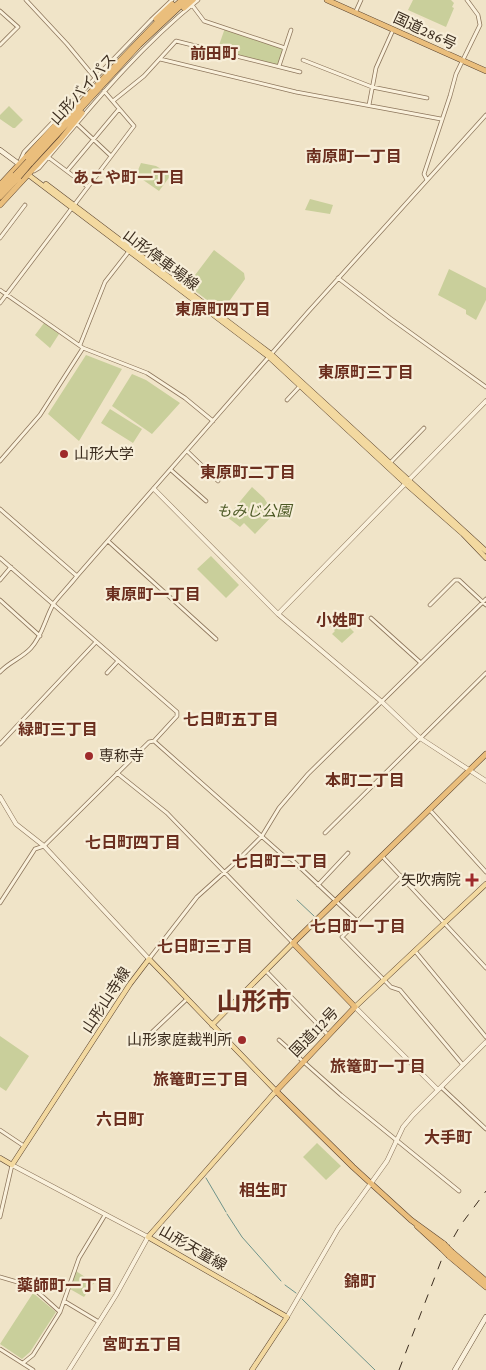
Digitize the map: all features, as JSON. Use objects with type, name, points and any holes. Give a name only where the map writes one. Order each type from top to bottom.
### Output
[{"type":"highway","points":[[137,45],[162,12],[177,0]]},
{"type":"highway","name":"山形バイパス","points":[[0,197],[29,162],[137,45],[182,0]]},
{"type":"highway","name":"山形バイパス","points":[[137,45],[188,0]]},
{"type":"highway","name":"国道286号","points":[[327,0],[486,70]]},
{"type":"highway","name":"国道286号","points":[[333,0],[462,60]]},
{"type":"highway","points":[[137,45],[192,3]]},
{"type":"highway","points":[[0,184],[76,103],[92,94]]},
{"type":"highway","points":[[0,205],[60,140],[92,94]]},
{"type":"highway","name":"山形バイパス","points":[[0,191],[17,176]]},
{"type":"highway","points":[[293,944],[486,754]]},
{"type":"highway","name":"国道112号","points":[[276,1091],[328,1034],[356,1007],[293,944]]},
{"type":"highway","points":[[276,1091],[370,1183],[486,1287]]},
{"type":"highway","points":[[451,1254],[486,1282]]},
{"type":"main road","points":[[0,152],[18,165]]},
{"type":"main road","name":"山形停車場線","points":[[18,165],[270,356],[390,463],[407,482],[486,558]]},
{"type":"main road","name":"山形停車場線","points":[[270,356],[300,386],[486,552]]},
{"type":"main road","points":[[356,1007],[486,884]]},
{"type":"main road","points":[[212,1025],[293,944]]},
{"type":"main road","name":"山形山寺線","points":[[12,1165],[130,984],[149,959],[276,1091]]},
{"type":"main road","name":"山形天童線","points":[[276,1091],[148,1237],[287,1317]]},
{"type":"main road","points":[[0,1158],[12,1165]]},
{"type":"main road","points":[[252,1370],[287,1317]]},
{"type":"main road","points":[[455,1370],[486,1317]]},
{"type":"street","points":[[26,0],[96,79]]},
{"type":"street","points":[[18,165],[24,152],[172,0]]},
{"type":"street","points":[[30,174],[39,168],[104,91],[152,39],[192,3],[198,0]]},
{"type":"street","points":[[356,11],[361,0]]},
{"type":"street","points":[[427,180],[424,174],[450,96],[452,83],[462,60],[478,33],[480,25],[478,15],[467,0]]},
{"type":"street","points":[[192,3],[204,21],[285,48]]},
{"type":"street","points":[[0,11],[18,27],[0,45]]},
{"type":"street","points":[[279,66],[291,30]]},
{"type":"street","points":[[369,105],[376,68],[393,30]]},
{"type":"street","points":[[113,101],[144,76],[176,41],[300,72]]},
{"type":"street","points":[[160,59],[296,92],[441,119]]},
{"type":"street","points":[[303,60],[372,87],[427,98]]},
{"type":"street","points":[[0,304],[134,126],[104,91]]},
{"type":"street","points":[[67,171],[119,109]]},
{"type":"street","points":[[0,672],[7,664],[30,649],[40,636],[53,604],[338,278],[486,115]]},
{"type":"street","points":[[77,124],[111,156]]},
{"type":"street","points":[[48,157],[88,187]]},
{"type":"street","points":[[0,238],[25,204]]},
{"type":"street","points":[[0,460],[40,415],[81,346],[105,282],[130,251]]},
{"type":"street","points":[[338,278],[486,387]]},
{"type":"street","points":[[0,290],[81,346],[147,373],[185,398],[213,421]]},
{"type":"street","points":[[287,400],[300,386]]},
{"type":"street","points":[[278,614],[486,401]]},
{"type":"street","points":[[390,463],[424,428]]},
{"type":"street","points":[[187,451],[218,481]]},
{"type":"street","points":[[171,470],[206,501]]},
{"type":"street","points":[[154,489],[278,614],[382,702],[420,738],[486,781]]},
{"type":"street","points":[[0,509],[77,576]]},
{"type":"street","points":[[108,541],[216,639]]},
{"type":"street","points":[[0,558],[177,712],[177,716],[154,741],[149,742],[44,846],[35,849],[0,904]]},
{"type":"street","points":[[0,580],[11,568]]},
{"type":"street","points":[[0,797],[16,824],[44,846],[149,959],[197,897],[262,836],[292,791],[485,602],[459,580],[455,580],[430,606]]},
{"type":"street","points":[[0,600],[40,636]]},
{"type":"street","points":[[371,618],[421,663]]},
{"type":"street","points":[[0,744],[96,642]]},
{"type":"street","points":[[107,673],[118,661]]},
{"type":"street","points":[[325,832],[486,673]]},
{"type":"street","points":[[154,741],[357,921]]},
{"type":"street","points":[[118,773],[167,813],[293,944]]},
{"type":"street","points":[[429,809],[486,872]]},
{"type":"street","points":[[318,885],[348,854]]},
{"type":"street","points":[[382,856],[486,968]]},
{"type":"street","points":[[402,876],[342,937],[390,987],[400,990],[463,1065]]},
{"type":"street","points":[[415,952],[486,1037]]},
{"type":"street","points":[[266,971],[328,1034]]},
{"type":"street","points":[[149,1036],[187,998]]},
{"type":"street","points":[[356,1007],[439,1089],[486,1129]]},
{"type":"street","points":[[280,1040],[341,1095],[459,1191]]},
{"type":"street","points":[[287,1317],[338,1228],[387,1161],[408,1121],[486,1042]]},
{"type":"street","points":[[0,1130],[25,1146]]},
{"type":"street","points":[[0,1217],[12,1165],[148,1237],[69,1370]]},
{"type":"street","points":[[22,1363],[33,1354],[60,1312],[79,1258],[105,1214]]},
{"type":"street","points":[[0,1277],[31,1286],[60,1312]]},
{"type":"street","points":[[64,1301],[99,1322]]},
{"type":"street","points":[[0,1349],[33,1370]]},
{"type":"green space","points":[[413,0],[451,0],[454,3],[452,7],[454,8],[446,27],[408,10]]},
{"type":"green space","points":[[225,28],[285,48],[279,66],[217,51]]},
{"type":"green space","points":[[9,106],[23,120],[15,128],[0,119],[0,115]]},
{"type":"green space","points":[[141,163],[156,166],[171,175],[159,191],[136,175]]},
{"type":"green space","points":[[310,199],[333,205],[330,214],[305,210]]},
{"type":"green space","points":[[214,250],[244,273],[245,279],[223,310],[220,310],[190,287],[189,283]]},
{"type":"green space","points":[[449,269],[486,288],[486,300],[476,320],[466,314],[466,310],[438,295]]},
{"type":"green space","points":[[44,323],[59,334],[50,348],[35,335]]},
{"type":"green space","points":[[86,355],[122,369],[79,441],[48,414]]},
{"type":"green space","points":[[132,374],[146,380],[180,403],[152,434],[112,406]]},
{"type":"green space","points":[[110,409],[142,429],[133,443],[101,423]]},
{"type":"green space","name":"もみじ公園","points":[[252,487],[264,498],[274,514],[255,534],[244,523],[240,527],[227,517]]},
{"type":"green space","points":[[211,556],[239,585],[226,598],[197,569]]},
{"type":"green space","points":[[339,617],[354,632],[342,643],[332,634],[335,631],[330,626]]},
{"type":"green space","points":[[0,1036],[29,1056],[6,1091],[0,1087]]},
{"type":"green space","points":[[317,1143],[341,1166],[326,1180],[303,1157]]},
{"type":"green space","points":[[76,1271],[94,1283],[84,1297],[70,1289]]},
{"type":"green space","points":[[33,1293],[56,1312],[30,1352],[22,1359],[0,1344]]},
{"type":"waterway","points":[[297,900],[314,916]]},
{"type":"waterway","points":[[206,1178],[226,1212]]},
{"type":"waterway","points":[[227,1214],[242,1237],[281,1281]]},
{"type":"waterway","points":[[285,1285],[296,1293]]},
{"type":"waterway","points":[[302,1299],[375,1370]]},
{"type":"railway","points":[[399,1370],[443,1256],[460,1226],[486,1191]]},
{"type":"place","name":"山形大学","points":[[64,454]]},
{"type":"place","name":"専称寺","points":[[89,756]]},
{"type":"place","name":"矢吹病院","points":[[472,880]]},
{"type":"place","name":"山形家庭裁判所","points":[[242,1040]]},
{"type":"district","name":"前田町","points":[[214,53]]},
{"type":"district","name":"南原町一丁目","points":[[354,156]]},
{"type":"district","name":"あこや町一丁目","points":[[129,177]]},
{"type":"district","name":"東原町四丁目","points":[[223,309]]},
{"type":"district","name":"東原町三丁目","points":[[366,372]]},
{"type":"district","name":"東原町二丁目","points":[[248,472]]},
{"type":"district","name":"東原町一丁目","points":[[153,594]]},
{"type":"district","name":"小姓町","points":[[340,620]]},
{"type":"district","name":"七日町五丁目","points":[[231,719]]},
{"type":"district","name":"緑町三丁目","points":[[58,729]]},
{"type":"district","name":"本町二丁目","points":[[365,780]]},
{"type":"district","name":"七日町四丁目","points":[[133,842]]},
{"type":"district","name":"七日町二丁目","points":[[280,861]]},
{"type":"district","name":"七日町一丁目","points":[[358,926]]},
{"type":"district","name":"七日町三丁目","points":[[205,946]]},
{"type":"district","name":"山形市","points":[[254,1001]]},
{"type":"district","name":"旅篭町一丁目","points":[[378,1066]]},
{"type":"district","name":"旅篭町三丁目","points":[[201,1079]]},
{"type":"district","name":"六日町","points":[[120,1119]]},
{"type":"district","name":"大手町","points":[[448,1137]]},
{"type":"district","name":"相生町","points":[[263,1190]]},
{"type":"district","name":"錦町","points":[[360,1281]]},
{"type":"district","name":"薬師町一丁目","points":[[65,1285]]},
{"type":"district","name":"宮町五丁目","points":[[142,1344]]}]
